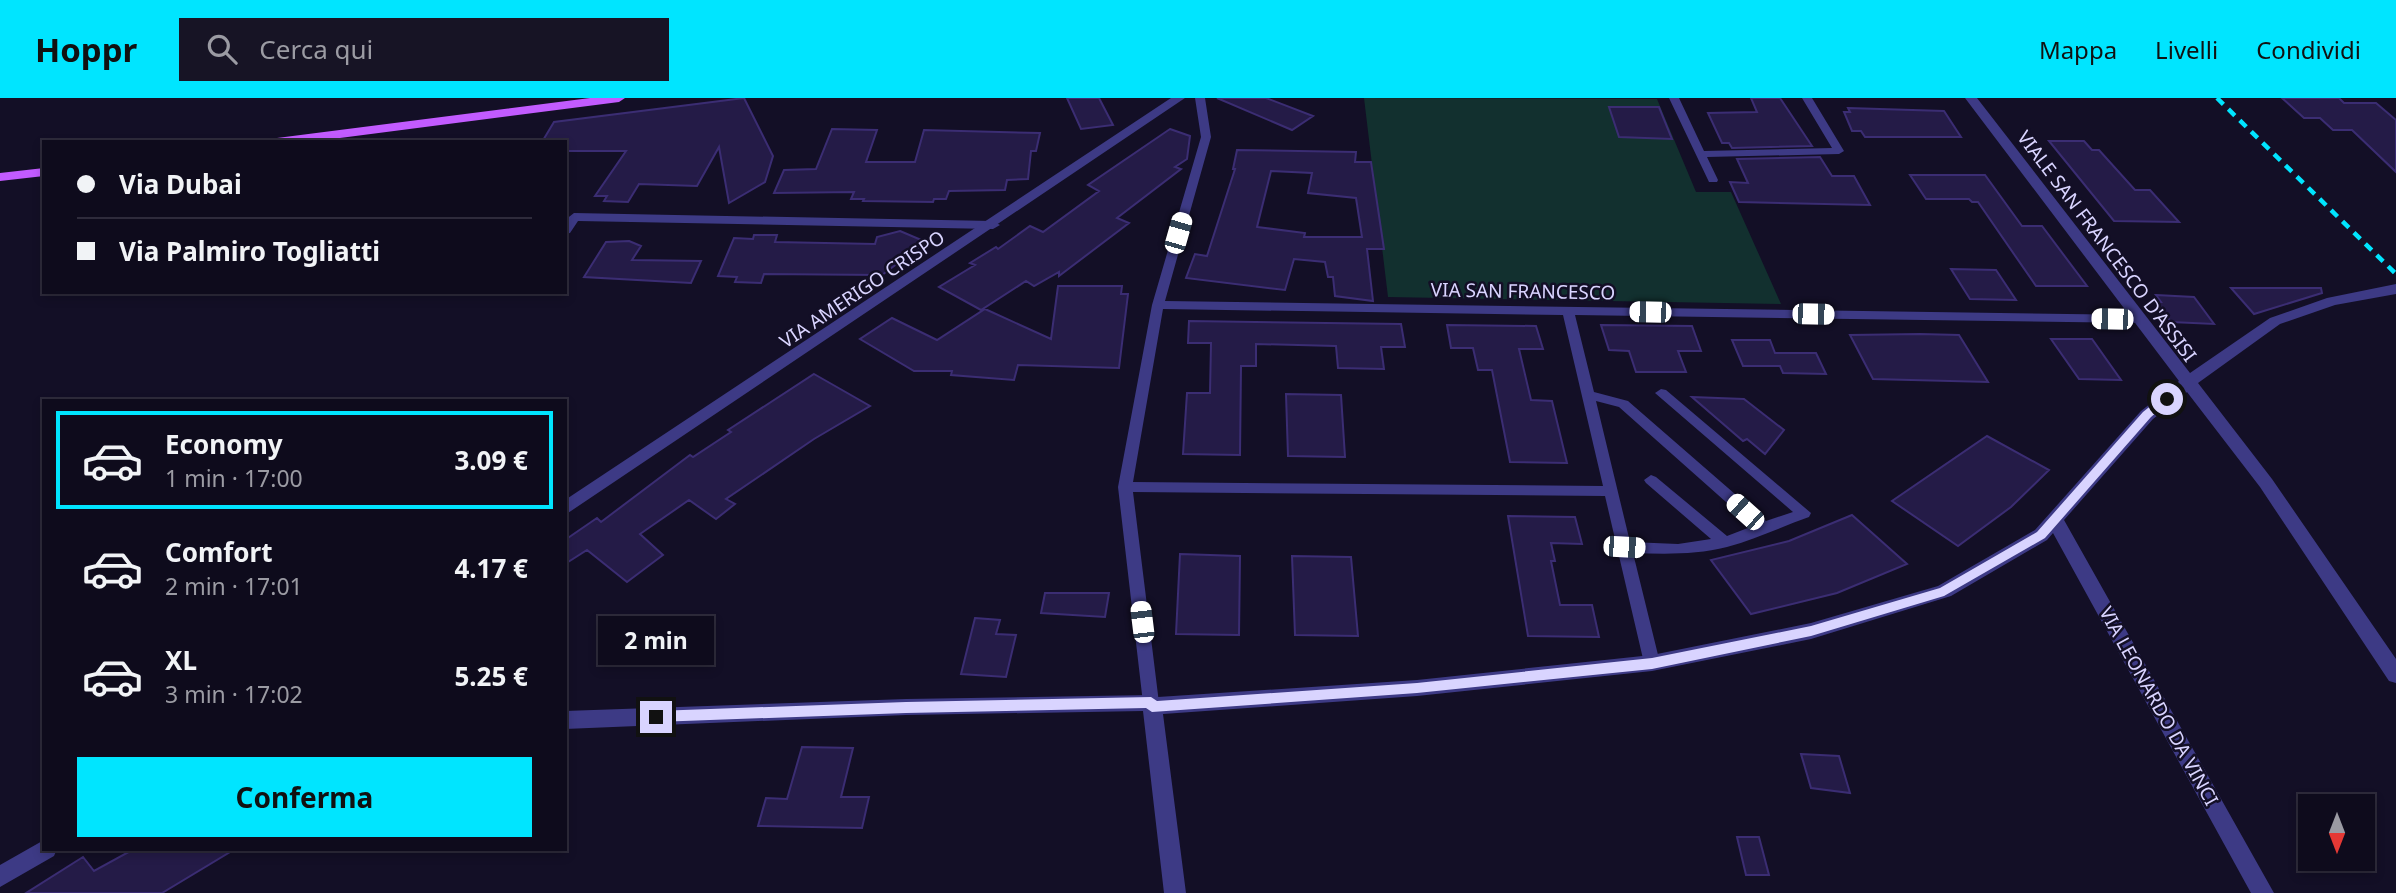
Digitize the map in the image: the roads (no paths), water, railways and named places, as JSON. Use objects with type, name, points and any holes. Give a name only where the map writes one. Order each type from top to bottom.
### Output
[{"type":"main road","points":[[293,140],[619,98]]},
{"type":"main road","points":[[0,177],[42,172]]},
{"type":"street","name":"VIA AMERIGO CRISPO","points":[[567,508],[1179,98]]},
{"type":"street","name":"VIALE SAN FRANCESCO D'ASSISI","points":[[1971,98],[2266,483],[2396,675]]},
{"type":"street","points":[[567,227],[574,217],[993,225]]},
{"type":"street","points":[[567,720],[906,707],[1152,705],[1417,688],[1652,663],[1811,631],[1944,591],[2041,535],[2147,415],[2275,321],[2333,301],[2396,289]]},
{"type":"street","name":"VIA LEONARDO DA VINCI","points":[[2054,520],[2263,893]]},
{"type":"street","points":[[1152,705],[1175,893]]},
{"type":"street","points":[[0,877],[43,851]]},
{"type":"lane","points":[[1152,705],[1125,487],[1158,305],[1206,137],[1200,98]]},
{"type":"lane","points":[[1674,98],[1713,180]]},
{"type":"lane","points":[[1700,153],[1839,151],[1807,98]]},
{"type":"lane","name":"VIA SAN FRANCESCO","points":[[1158,305],[2139,319]]},
{"type":"lane","points":[[1568,311],[1652,663]]},
{"type":"lane","points":[[1624,547],[1678,550],[1725,542],[1804,513],[1661,393]]},
{"type":"lane","points":[[1588,395],[1623,404],[1765,529]]},
{"type":"lane","points":[[1651,480],[1725,542]]},
{"type":"lane","points":[[1125,487],[1611,491]]},
{"type":"railway","points":[[2217,98],[2396,274]]}]
